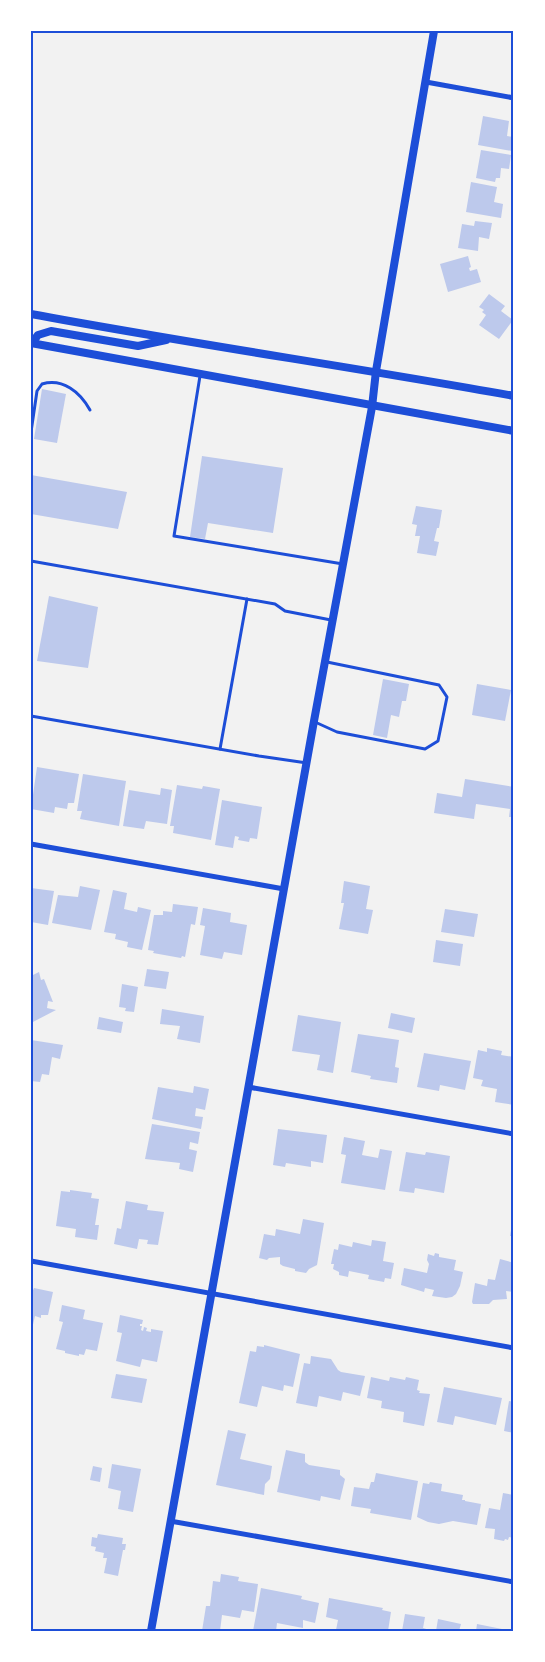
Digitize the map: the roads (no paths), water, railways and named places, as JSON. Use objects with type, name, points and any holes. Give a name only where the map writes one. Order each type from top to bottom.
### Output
[{"type":"street","points":[[151,1631],[306,763],[372,406],[376,371],[434,31]]},
{"type":"street","points":[[426,82],[514,98]]},
{"type":"street","points":[[31,314],[170,339],[376,371],[514,396]]},
{"type":"street","points":[[170,339],[138,346],[51,331],[38,335],[31,345],[514,431]]},
{"type":"street","points":[[31,844],[284,889]]},
{"type":"street","points":[[248,1087],[514,1134]]},
{"type":"street","points":[[31,1261],[514,1348]]},
{"type":"street","points":[[170,1521],[514,1582]]},
{"type":"lane","points":[[200,375],[174,536],[343,564]]},
{"type":"lane","points":[[31,432],[38,391],[42,384],[58,382],[67,386],[85,401],[90,410]]},
{"type":"lane","points":[[31,561],[275,604],[285,611],[333,620]]},
{"type":"lane","points":[[220,749],[247,599]]},
{"type":"lane","points":[[314,721],[337,732],[425,749],[438,741],[447,697],[438,685],[325,662]]},
{"type":"lane","points":[[31,716],[306,763]]}]
